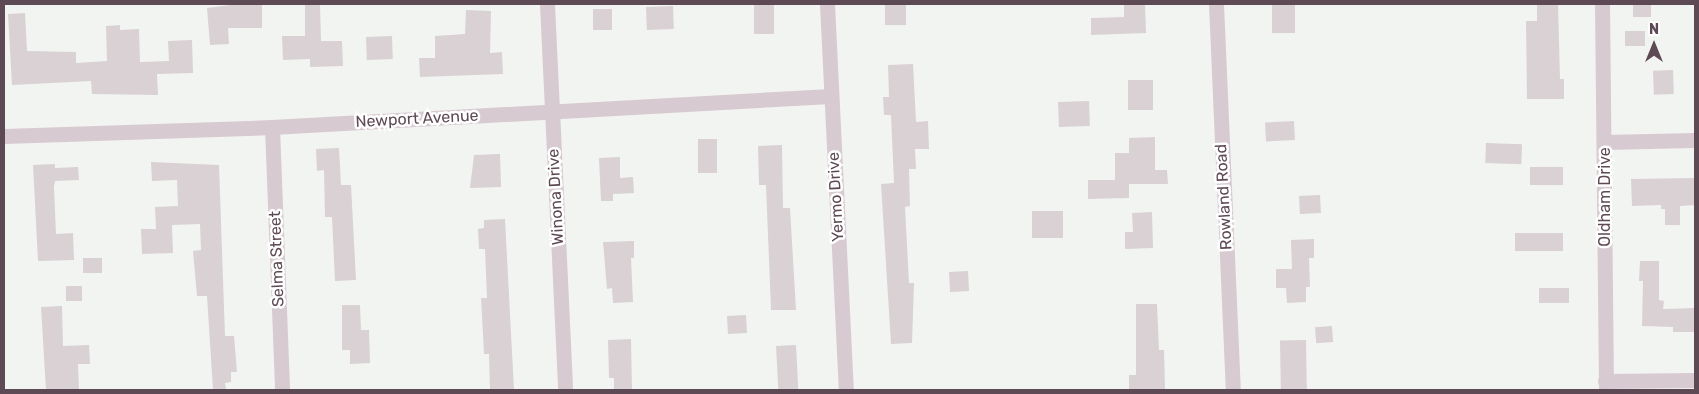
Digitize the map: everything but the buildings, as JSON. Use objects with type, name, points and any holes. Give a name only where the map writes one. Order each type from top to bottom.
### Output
[{"type":"street","name":"Winona Drive","points":[[547,4],[565,390]]},
{"type":"street","name":"Yermo Drive","points":[[827,4],[830,96],[846,390]]},
{"type":"street","name":"Rowland Road","points":[[1216,4],[1233,390]]},
{"type":"street","name":"Oldham Drive","points":[[1602,4],[1606,386]]},
{"type":"street","name":"Newport Avenue","points":[[4,136],[272,128],[830,96]]},
{"type":"street","name":"Selma Street","points":[[272,128],[282,390]]},
{"type":"street","points":[[1604,142],[1695,140]]},
{"type":"street","points":[[1606,386],[1695,380]]}]
